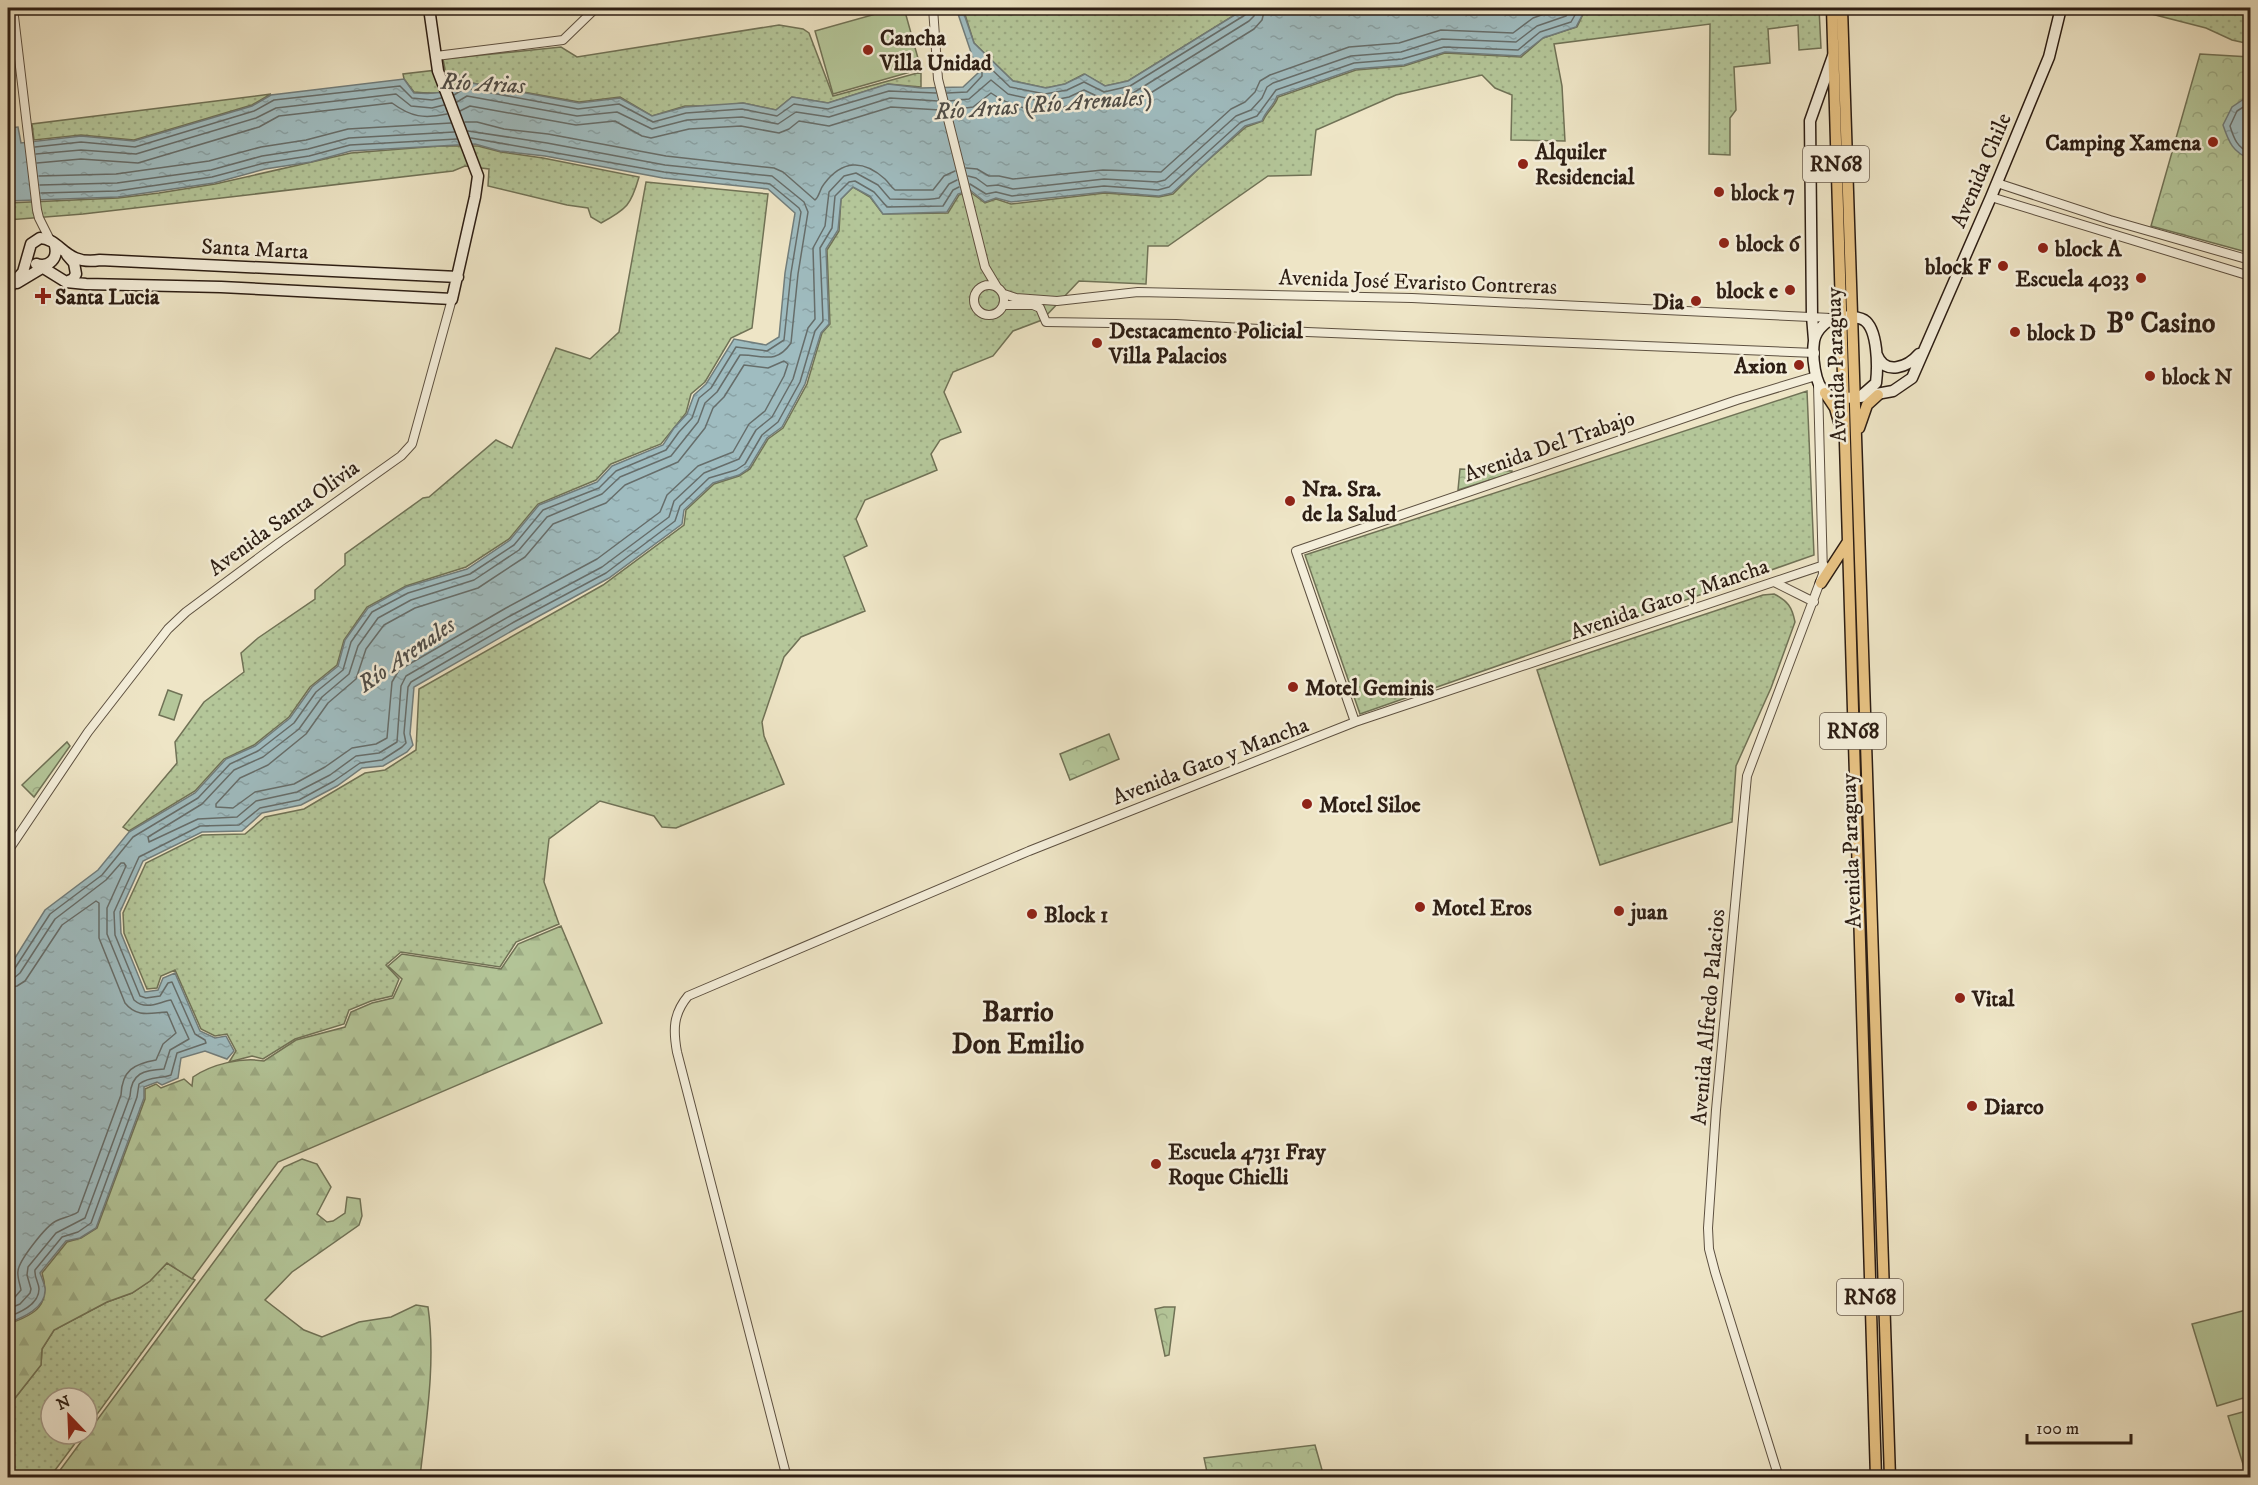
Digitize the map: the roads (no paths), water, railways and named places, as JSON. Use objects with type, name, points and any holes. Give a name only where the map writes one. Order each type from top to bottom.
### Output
[{"type":"main road","points":[[429,8],[436,56]]},
{"type":"main road","name":"Avenida Chile","points":[[1878,395],[1900,388],[1912,378],[2052,50],[2061,8]]},
{"type":"main road","name":"Avenida Paraguay","points":[[1837,9],[1833,56],[1842,397],[1876,1478]]},
{"type":"main road","name":"Avenida Paraguay","points":[[1837,9],[1851,217],[1841,317],[1857,397],[1856,437],[1890,1478]]},
{"type":"main road","name":"Avenida Santa Olivia","points":[[436,56],[438,71],[476,166],[477,187],[452,299]]},
{"type":"main road","points":[[1833,56],[1809,121],[1812,316],[1820,384],[1835,408],[1845,445]]},
{"type":"main road","points":[[40,238],[52,243],[55,257],[8,288],[22,272],[30,250],[40,238]]},
{"type":"main road","name":"Santa Marta","points":[[52,243],[81,261],[90,262],[100,260],[458,277]]},
{"type":"main road","points":[[30,250],[42,266],[66,282],[73,279],[76,274],[74,263],[67,254]]},
{"type":"main road","points":[[86,284],[82,271],[90,262]]},
{"type":"main road","name":"Santa Marta","points":[[66,282],[221,287],[452,299]]},
{"type":"main road","points":[[1814,340],[1821,329],[1841,317],[1861,318],[1870,326],[1876,353],[1875,383],[1857,397]]},
{"type":"main road","points":[[1876,353],[1882,364],[1899,368],[1913,360],[1929,338]]},
{"type":"main road","points":[[1820,384],[1842,397],[1878,395]]},
{"type":"main road","points":[[1856,437],[1867,405],[1878,395]]},
{"type":"main road","points":[[1821,583],[1847,543]]},
{"type":"main road","points":[[1824,564],[1836,559]]},
{"type":"street","points":[[13,8],[38,214],[37,231],[30,250]]},
{"type":"street","points":[[436,56],[563,40],[596,8]]},
{"type":"street","points":[[933,8],[938,79],[985,267],[1004,294],[1004,305]]},
{"type":"street","points":[[1997,183],[2250,260]]},
{"type":"street","points":[[1991,197],[2250,276]]},
{"type":"street","points":[[38,214],[52,243]]},
{"type":"street","points":[[2153,246],[2151,236],[2157,233]]},
{"type":"street","points":[[2194,259],[2204,256],[2206,252],[2204,246]]},
{"type":"street","points":[[985,267],[974,303],[982,314],[995,315],[1004,305],[1033,304],[1040,308],[1046,322],[1176,324],[1307,332],[1815,353]]},
{"type":"street","points":[[978,290],[987,285],[997,287]]},
{"type":"street","name":"Avenida José Evaristo Contreras","points":[[1004,294],[1016,298],[1057,301],[1138,292],[1412,298],[1584,305],[1712,314],[1841,317]]},
{"type":"street","name":"Avenida Santa Olivia","points":[[8,851],[88,732],[168,629],[186,612],[401,456],[412,444],[452,299]]},
{"type":"street","name":"Avenida Del Trabajo","points":[[1355,722],[1296,551],[1737,400],[1820,384]]},
{"type":"street","name":"Avenida Alfredo Palacios","points":[[1779,1478],[1724,1302],[1709,1249],[1708,1228],[1716,1110],[1747,776],[1750,763],[1821,583],[1824,564],[1820,384]]},
{"type":"street","name":"Avenida Gato y Mancha","points":[[787,1478],[677,1052],[675,1023],[679,1007],[688,996],[1029,851],[1355,722],[1824,564]]},
{"type":"street","points":[[1774,582],[1814,602]]},
{"type":"water","points":[[956,8],[962,8],[974,43],[1013,81],[1046,88],[1065,84],[1085,74],[1105,86],[1128,81],[1246,8],[1586,8],[1576,27],[1543,38],[1520,56],[1445,52],[1404,65],[1355,69],[1277,96],[1262,121],[1245,126],[1172,193],[1159,196],[1105,192],[1011,202],[996,198],[985,202],[970,190],[958,194],[947,212],[883,214],[870,196],[853,187],[841,199],[838,230],[826,249],[829,324],[821,333],[805,384],[782,427],[767,438],[749,468],[739,475],[713,483],[684,510],[682,524],[609,578],[414,687],[410,734],[413,745],[407,752],[383,766],[362,768],[337,786],[301,805],[262,813],[242,831],[202,832],[143,861],[120,912],[121,933],[145,992],[158,990],[163,978],[175,973],[200,1031],[215,1038],[226,1036],[234,1051],[227,1059],[205,1051],[181,1058],[178,1078],[162,1085],[157,1082],[144,1087],[144,1098],[96,1228],[80,1238],[66,1241],[40,1273],[45,1295],[38,1307],[8,1323],[8,969],[45,910],[98,870],[129,832],[195,793],[226,759],[255,746],[290,718],[312,687],[338,666],[345,640],[368,608],[406,587],[467,569],[510,540],[539,505],[597,482],[612,466],[663,445],[687,414],[694,395],[706,384],[734,339],[766,345],[779,337],[785,273],[795,213],[768,189],[663,178],[545,156],[500,151],[475,144],[351,151],[311,162],[265,169],[214,183],[118,197],[8,201],[8,128],[18,127],[21,143],[81,136],[134,141],[252,106],[271,95],[404,79],[414,93],[446,91],[461,81],[579,103],[620,98],[652,116],[685,107],[743,103],[776,110],[792,97],[828,103],[888,84],[921,88],[963,87],[978,73]]},
{"type":"water","points":[[2250,97],[2250,159],[2232,146],[2223,125],[2232,107]]},
{"type":"place","name":"Cancha Villa Unidad","points":[[868,50]]},
{"type":"place","name":"Camping Xamena","points":[[2213,142]]},
{"type":"place","name":"Alquiler Residencial","points":[[1523,164]]},
{"type":"place","name":"block 7","points":[[1719,192]]},
{"type":"place","name":"block 6","points":[[1724,243]]},
{"type":"place","name":"block A","points":[[2043,248]]},
{"type":"place","name":"block F","points":[[2003,266]]},
{"type":"place","name":"Escuela 4033","points":[[2141,278]]},
{"type":"place","name":"block e","points":[[1790,290]]},
{"type":"place","name":"Santa Lucia","points":[[43,296]]},
{"type":"place","name":"Dia","points":[[1696,301]]},
{"type":"place","name":"block D","points":[[2015,332]]},
{"type":"place","name":"Destacamento Policial Villa Palacios","points":[[1097,343]]},
{"type":"place","name":"Axion","points":[[1799,365]]},
{"type":"place","name":"block N","points":[[2150,376]]},
{"type":"place","name":"Nra. Sra. de la Salud","points":[[1290,501]]},
{"type":"place","name":"Motel Geminis","points":[[1293,687]]},
{"type":"place","name":"Motel Siloe","points":[[1307,804]]},
{"type":"place","name":"Motel Eros","points":[[1420,907]]},
{"type":"place","name":"juan","points":[[1619,911]]},
{"type":"place","name":"Block 1","points":[[1032,914]]},
{"type":"place","name":"Vital","points":[[1960,998]]},
{"type":"place","name":"Diarco","points":[[1972,1106]]},
{"type":"place","name":"Escuela 4731 Fray Roque Chielli","points":[[1156,1164]]},
{"type":"district","name":"Bº Casino","points":[[2161,322]]},
{"type":"district","name":"Barrio Don Emilio","points":[[1018,1027]]},
{"type":"water label","name":"Río Arias","points":[[483,83]]},
{"type":"water label","name":"Río Arias (Río Arenales)","points":[[1043,104]]},
{"type":"water label","name":"Río Arenales","points":[[406,654]]}]
